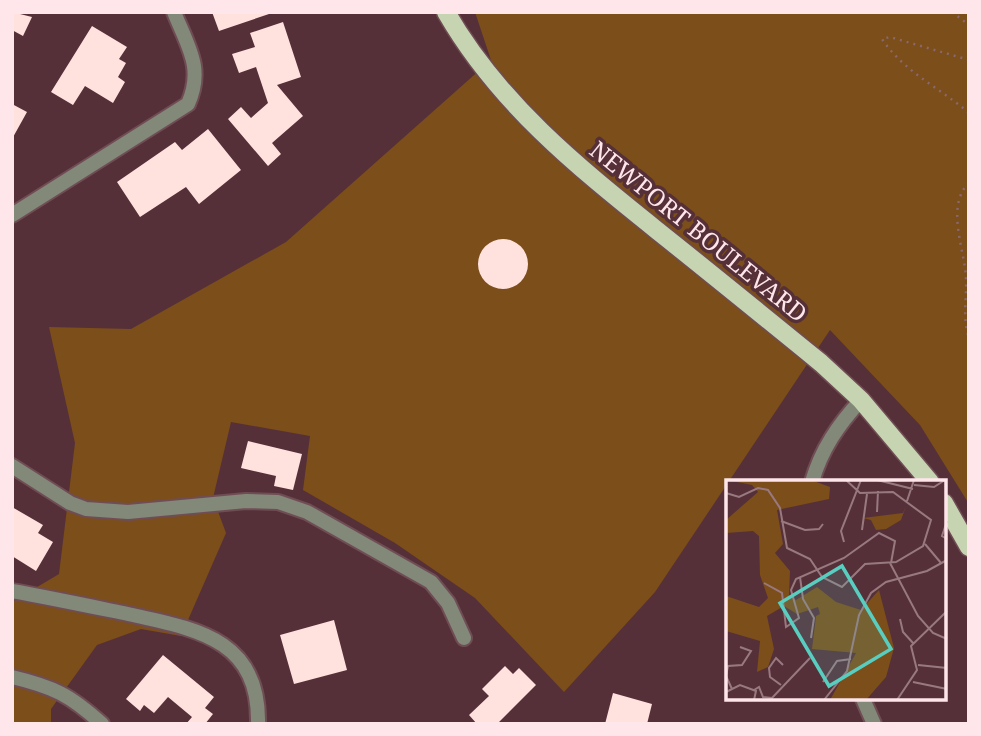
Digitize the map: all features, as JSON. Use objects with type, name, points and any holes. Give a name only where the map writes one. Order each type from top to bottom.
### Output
[{"type":"main road","name":"NEWPORT BOULEVARD","points":[[446,12],[466,48],[512,104],[562,155],[761,314],[861,400],[928,480]]},
{"type":"main road","points":[[946,507],[969,547]]},
{"type":"street","points":[[12,215],[188,104],[197,85],[195,64],[174,12]]},
{"type":"street","points":[[813,480],[836,427],[861,400]]},
{"type":"street","points":[[12,466],[71,503],[86,509],[128,512],[246,501],[278,502],[307,512],[431,582],[448,603],[464,638]]},
{"type":"street","points":[[12,591],[182,625],[213,637],[235,655],[248,672],[259,704],[258,724]]},
{"type":"street","points":[[12,677],[52,687],[78,702],[102,724]]},
{"type":"street","points":[[864,701],[874,724]]},
{"type":"path","points":[[952,12],[969,25]]},
{"type":"path","points":[[969,61],[890,37],[882,39],[909,70],[969,113]]},
{"type":"path","points":[[969,183],[962,189],[957,220],[967,280],[963,308],[969,338]]},
{"type":"shaded area","points":[[475,12],[969,12],[969,504],[920,425],[830,330],[730,480],[726,480],[726,486],[655,592],[564,692],[475,598],[395,543],[303,490],[310,436],[231,422],[213,498],[226,533],[181,636],[141,629],[97,645],[51,709],[51,724],[12,724],[12,602],[59,574],[75,443],[49,327],[131,329],[286,242],[491,60]]},
{"type":"building","points":[[12,12],[32,17],[23,36],[12,30]]},
{"type":"building","points":[[212,12],[268,12],[269,14],[219,31]]},
{"type":"building","points":[[283,22],[301,77],[277,85],[303,116],[272,143],[281,154],[268,166],[228,119],[241,107],[251,118],[268,103],[256,67],[239,73],[232,54],[255,47],[250,33]]},
{"type":"building","points":[[92,26],[127,47],[119,59],[126,63],[118,77],[125,82],[113,103],[85,86],[73,105],[51,92]]},
{"type":"building","points":[[12,104],[27,112],[12,139]]},
{"type":"building","points":[[208,129],[241,170],[199,204],[186,187],[140,217],[117,182],[175,142],[182,150]]},
{"type":"building","points":[[503,239],[521,246],[528,264],[521,282],[503,289],[485,282],[478,264],[485,246]]},
{"type":"building","points":[[248,441],[302,454],[293,490],[274,486],[276,476],[241,468]]},
{"type":"building","points":[[12,507],[43,525],[38,533],[53,542],[36,571],[12,556]]},
{"type":"building","points":[[334,620],[347,670],[294,684],[280,635]]},
{"type":"building","points":[[163,655],[214,697],[205,708],[213,714],[205,724],[186,724],[192,717],[168,697],[154,713],[144,705],[140,711],[126,699]]},
{"type":"building","points":[[505,666],[513,674],[519,668],[536,685],[497,724],[477,724],[469,715],[489,696],[482,689]]},
{"type":"building","points":[[613,693],[652,704],[647,724],[605,724]]}]
